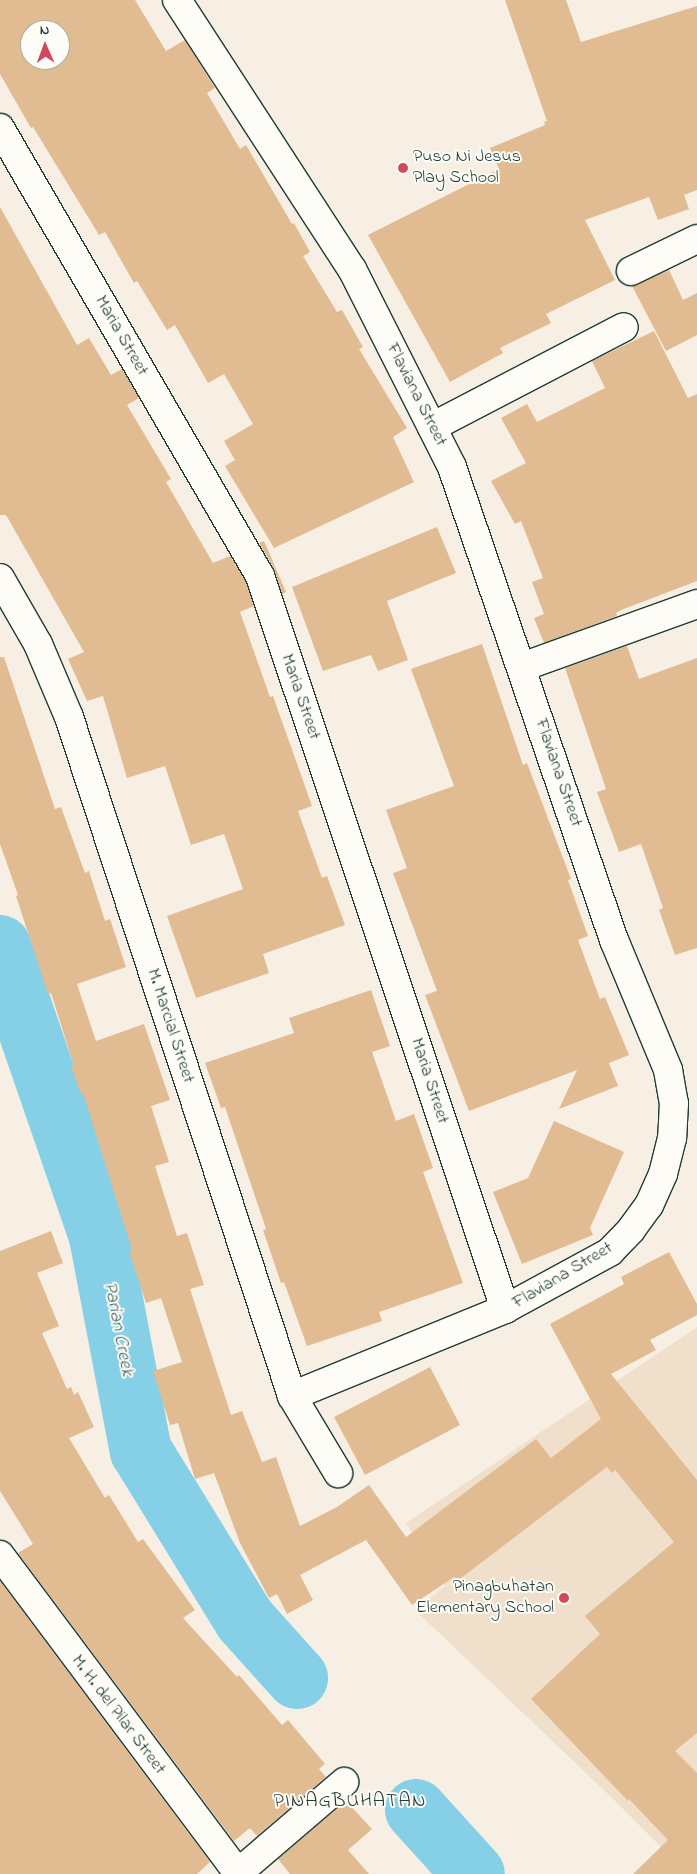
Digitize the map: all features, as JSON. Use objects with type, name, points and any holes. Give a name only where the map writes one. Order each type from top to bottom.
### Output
[{"type":"street","name":"Flaviana Street","points":[[177,0],[352,269],[452,467],[614,940],[668,1070],[674,1103],[672,1138],[663,1174],[648,1205],[631,1230],[610,1252],[505,1309],[292,1396]]},
{"type":"street","name":"Maria Street","points":[[0,128],[260,576],[505,1309]]},
{"type":"street","points":[[631,270],[697,239]]},
{"type":"street","points":[[432,427],[624,327]]},
{"type":"street","name":"M. Marcial Street","points":[[0,578],[38,644],[69,717],[292,1396],[338,1474]]},
{"type":"street","points":[[522,667],[697,604]]},
{"type":"street","name":"M. H. del Pilar Street","points":[[0,1555],[238,1873]]},
{"type":"street","points":[[238,1873],[344,1782]]},
{"type":"shaded area","name":"Pinagbuhatan Elementary School","points":[[697,1327],[697,1874],[688,1874],[610,1796],[415,1610],[445,1586],[406,1523]]},
{"type":"building","points":[[0,0],[135,0],[166,51],[185,40],[215,88],[207,93],[240,149],[246,145],[292,224],[294,223],[310,252],[303,256],[337,312],[342,310],[363,347],[359,349],[407,428],[393,437],[414,482],[274,548],[225,466],[235,460],[224,441],[253,424],[224,374],[208,383],[175,325],[167,330],[137,281],[134,283],[105,232],[99,235],[33,127],[31,128],[0,74]]},
{"type":"building","points":[[505,0],[566,0],[581,42],[697,6],[697,190],[684,195],[689,209],[658,220],[649,197],[585,220],[615,280],[546,314],[551,323],[500,348],[503,353],[450,382],[368,235],[499,169],[490,148],[545,125],[544,122],[547,121]]},
{"type":"building","points":[[0,207],[77,345],[89,338],[111,375],[122,369],[139,398],[127,405],[171,479],[166,482],[213,563],[230,556],[246,582],[254,606],[240,612],[270,697],[273,696],[312,806],[298,811],[322,878],[327,876],[345,925],[263,954],[269,973],[196,998],[167,916],[243,889],[224,834],[191,845],[165,766],[127,778],[103,696],[87,701],[68,659],[84,652],[6,515],[0,515]]},
{"type":"building","points":[[669,270],[683,300],[697,293],[697,335],[666,351],[632,286]]},
{"type":"building","points":[[654,331],[688,398],[697,394],[697,581],[621,610],[616,613],[617,616],[544,643],[534,618],[544,614],[532,582],[543,578],[521,521],[515,524],[491,481],[526,463],[501,418],[527,404],[537,422],[605,388],[592,361]]},
{"type":"building","points":[[437,527],[456,573],[387,601],[408,660],[378,671],[371,655],[323,671],[292,587]]},
{"type":"building","points":[[264,541],[286,592],[282,594],[274,568],[259,543]]},
{"type":"building","points":[[482,644],[523,765],[527,763],[571,879],[568,880],[588,936],[578,940],[600,999],[605,997],[629,1055],[609,1063],[618,1086],[559,1109],[577,1070],[469,1111],[425,995],[437,991],[393,873],[407,868],[386,810],[454,786],[411,669]]},
{"type":"building","points":[[627,646],[639,679],[697,658],[697,948],[675,955],[659,910],[663,908],[641,844],[619,852],[597,792],[606,789],[565,668]]},
{"type":"building","points":[[0,657],[4,657],[55,809],[61,807],[85,873],[89,871],[105,921],[110,919],[126,967],[77,984],[96,1041],[144,1024],[170,1100],[151,1106],[169,1162],[155,1166],[177,1236],[187,1233],[204,1285],[190,1289],[231,1415],[242,1411],[262,1462],[276,1457],[300,1526],[337,1507],[369,1485],[406,1537],[536,1439],[551,1458],[601,1419],[550,1324],[624,1284],[621,1277],[669,1252],[697,1304],[697,1315],[650,1340],[656,1350],[611,1374],[697,1480],[697,1733],[675,1751],[697,1773],[697,1874],[633,1874],[668,1840],[629,1799],[628,1801],[531,1699],[600,1634],[585,1616],[674,1542],[615,1470],[612,1473],[607,1467],[457,1581],[454,1577],[412,1605],[366,1540],[300,1575],[313,1600],[287,1614],[277,1594],[269,1598],[240,1543],[214,1473],[195,1479],[178,1423],[170,1425],[153,1371],[182,1362],[161,1298],[146,1303],[129,1251],[132,1250],[83,1093],[81,1094],[71,1067],[74,1066],[51,993],[48,994],[16,896],[18,895],[0,844]]},
{"type":"building","points":[[371,990],[390,1046],[372,1052],[396,1121],[414,1114],[433,1168],[423,1172],[463,1283],[379,1312],[382,1321],[307,1346],[284,1282],[281,1283],[263,1230],[266,1229],[225,1107],[221,1108],[205,1063],[294,1033],[289,1018]]},
{"type":"building","points":[[554,1121],[624,1152],[590,1228],[593,1235],[522,1264],[493,1192],[528,1178]]},
{"type":"building","points":[[51,1231],[63,1263],[37,1273],[59,1326],[42,1333],[67,1389],[71,1387],[74,1395],[78,1392],[94,1427],[69,1438],[105,1498],[109,1495],[138,1542],[143,1539],[195,1610],[183,1618],[237,1677],[239,1675],[282,1725],[288,1720],[325,1764],[319,1769],[326,1777],[257,1836],[250,1828],[234,1841],[18,1553],[33,1544],[0,1491],[0,1251]]},
{"type":"building","points":[[430,1367],[460,1425],[365,1475],[334,1417]]},
{"type":"building","points":[[0,1581],[210,1862],[197,1874],[0,1874]]},
{"type":"building","points":[[346,1801],[372,1829],[348,1850],[369,1874],[290,1874],[278,1859]]},
{"type":"waterway","name":"Parian Creek","points":[[0,946],[100,1237],[141,1451],[245,1620],[297,1678]]},
{"type":"waterway","name":"Parian Creek","points":[[416,1810],[474,1874]]},
{"type":"place","name":"Puso Ni Jesus Play School","points":[[403,168]]},
{"type":"place","name":"Pinagbuhatan Elementary School","points":[[564,1598]]},
{"type":"district","name":"PINAGBUHATAN","points":[[350,1801]]}]
